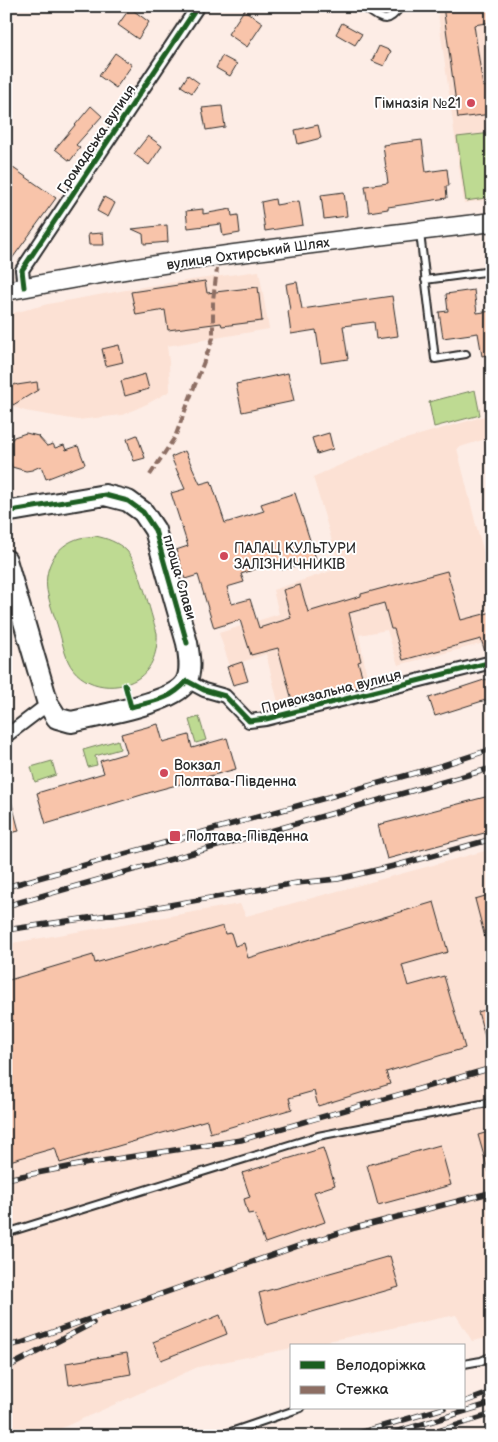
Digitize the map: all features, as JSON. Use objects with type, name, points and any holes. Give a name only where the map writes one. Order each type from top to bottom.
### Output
[{"type":"main road","name":"вулиця Охтирський Шлях","points":[[6,291],[75,277],[250,252],[492,222]]},
{"type":"main road","name":"площа Слави","points":[[6,509],[11,511],[105,495],[128,501],[143,512],[154,530],[187,643],[190,661],[187,681]]},
{"type":"main road","points":[[6,560],[48,704],[57,718],[71,722],[162,699],[176,692],[187,681]]},
{"type":"street","name":"Громадська вулиця","points":[[24,287],[22,270],[198,6]]},
{"type":"street","name":"Привокзальна вулиця","points":[[187,681],[204,690],[226,696],[249,721],[266,720],[492,662]]},
{"type":"street","points":[[6,736],[48,704]]},
{"type":"lane","points":[[362,6],[381,19],[386,20],[393,17],[401,6]]},
{"type":"lane","points":[[419,231],[435,359],[466,354]]},
{"type":"lane","points":[[425,280],[492,271]]},
{"type":"lane","points":[[6,1233],[318,1136],[492,1102]]},
{"type":"lane","points":[[466,1364],[481,1361],[492,1356]]},
{"type":"lane","points":[[219,1436],[296,1410]]},
{"type":"shaded area","name":"Гімназія №21","points":[[437,6],[492,6],[492,199],[464,203]]},
{"type":"shaded area","points":[[259,271],[269,329],[167,346],[170,391],[147,404],[122,415],[78,420],[25,411],[6,404],[6,315],[48,304],[154,285]]},
{"type":"shaded area","points":[[492,414],[492,437],[457,448],[492,580],[492,641],[398,665],[387,630],[359,635],[369,687],[279,706],[266,654],[230,666],[219,633],[279,614],[273,590],[340,568],[313,477],[388,444]]},
{"type":"shaded area","points":[[492,849],[492,1337],[472,1341],[456,1315],[313,1344],[290,1344],[290,1348],[198,1367],[44,1436],[6,1436],[6,944],[240,904],[246,916]]},
{"type":"green space","points":[[492,133],[492,197],[466,201],[457,137]]},
{"type":"green space","points":[[475,390],[480,415],[434,427],[429,402]]},
{"type":"green space","points":[[95,536],[108,539],[120,545],[132,558],[157,633],[157,646],[151,665],[137,679],[118,686],[98,685],[89,682],[73,670],[65,652],[47,586],[47,577],[52,560],[63,546],[80,538]]},
{"type":"green space","points":[[199,717],[206,740],[196,743],[189,720]]},
{"type":"green space","points":[[118,740],[120,749],[95,756],[97,765],[88,767],[83,750]]},
{"type":"green space","points":[[52,761],[56,775],[35,782],[31,767]]},
{"type":"building","points":[[443,6],[492,6],[492,22],[474,25],[483,87],[492,86],[492,114],[458,118]]},
{"type":"building","points":[[130,8],[149,22],[138,39],[118,25]]},
{"type":"building","points":[[244,10],[263,23],[247,47],[228,34]]},
{"type":"building","points":[[342,23],[362,34],[355,45],[336,34]]},
{"type":"building","points":[[379,46],[391,51],[384,66],[372,61]]},
{"type":"building","points":[[115,53],[132,65],[116,88],[99,76]]},
{"type":"building","points":[[222,56],[237,64],[230,76],[216,68]]},
{"type":"building","points":[[188,75],[199,83],[192,93],[181,86]]},
{"type":"building","points":[[91,106],[102,116],[76,145],[80,148],[70,161],[55,149]]},
{"type":"building","points":[[222,106],[225,127],[206,130],[202,108]]},
{"type":"building","points":[[318,125],[321,138],[298,144],[295,130]]},
{"type":"building","points":[[148,136],[162,146],[149,165],[134,154]]},
{"type":"building","points":[[422,140],[426,172],[447,169],[449,186],[446,186],[447,198],[388,207],[388,209],[369,212],[365,186],[388,183],[383,145]]},
{"type":"building","points":[[6,163],[56,198],[6,267],[6,197],[14,185],[6,179]]},
{"type":"building","points":[[344,192],[347,216],[324,219],[321,195]]},
{"type":"building","points":[[104,197],[115,203],[108,217],[97,211]]},
{"type":"building","points":[[275,199],[276,205],[299,201],[303,225],[265,231],[261,202]]},
{"type":"building","points":[[203,209],[203,214],[231,209],[232,216],[238,215],[240,233],[223,236],[221,224],[188,228],[186,211]]},
{"type":"building","points":[[167,225],[168,242],[144,244],[143,234],[132,229]]},
{"type":"building","points":[[103,233],[104,245],[89,245],[88,234]]},
{"type":"building","points":[[205,281],[207,293],[258,287],[262,321],[222,326],[221,323],[168,330],[165,310],[136,315],[131,292]]},
{"type":"building","points":[[297,282],[302,309],[392,296],[398,336],[376,339],[374,322],[343,326],[348,359],[321,363],[316,330],[291,334],[286,284]]},
{"type":"building","points":[[474,290],[477,313],[492,311],[492,354],[482,356],[478,333],[443,338],[439,312],[448,311],[446,294]]},
{"type":"building","points":[[119,345],[123,362],[106,366],[102,349]]},
{"type":"building","points":[[288,373],[294,401],[242,412],[236,384]]},
{"type":"building","points":[[145,374],[149,389],[125,396],[121,381]]},
{"type":"building","points":[[37,382],[38,390],[13,405],[6,394],[6,389],[16,384]]},
{"type":"building","points":[[26,433],[38,436],[47,446],[53,444],[55,448],[64,445],[66,450],[78,446],[85,464],[46,479],[41,466],[26,471],[12,467],[8,454],[10,442],[14,437]]},
{"type":"building","points":[[329,433],[333,449],[317,454],[312,438]]},
{"type":"building","points":[[137,435],[145,458],[134,461],[127,439]]},
{"type":"building","points":[[185,451],[200,484],[211,481],[225,523],[264,511],[261,504],[295,493],[316,559],[282,570],[280,561],[241,574],[244,582],[227,587],[232,604],[250,599],[259,628],[291,618],[283,590],[300,585],[308,612],[361,596],[361,594],[447,571],[461,620],[492,612],[492,654],[486,655],[481,639],[403,660],[394,629],[391,629],[384,603],[349,613],[361,661],[358,662],[365,686],[293,704],[278,648],[251,655],[240,620],[214,628],[198,575],[185,579],[176,550],[188,546],[171,493],[185,489],[171,457]]},
{"type":"building","points":[[242,662],[248,681],[233,685],[227,667]]},
{"type":"building","points":[[487,679],[492,698],[435,716],[429,698]]},
{"type":"building","name":"Вокзал Полтава-Південна","points":[[158,724],[163,742],[189,735],[192,748],[227,738],[236,769],[158,790],[46,824],[37,793],[104,773],[100,761],[127,753],[121,734]]},
{"type":"building","points":[[10,796],[19,831],[6,834],[6,797]]},
{"type":"building","points":[[489,796],[492,808],[492,831],[387,859],[378,825]]},
{"type":"building","points":[[492,894],[492,949],[488,949],[475,899]]},
{"type":"building","points":[[434,902],[448,952],[402,965],[408,986],[444,976],[465,1048],[386,1072],[390,1084],[318,1106],[314,1091],[289,1098],[292,1109],[210,1133],[207,1120],[60,1163],[55,1148],[6,1162],[6,981],[93,955],[95,963],[223,926],[225,934],[231,933],[235,946],[244,943],[248,958]]},
{"type":"building","points":[[492,1008],[492,1050],[489,1051],[478,1012]]},
{"type":"building","points":[[492,1131],[492,1172],[489,1173],[478,1135]]},
{"type":"building","points":[[440,1145],[451,1185],[378,1205],[367,1165]]},
{"type":"building","points":[[323,1148],[335,1185],[314,1192],[325,1222],[265,1243],[254,1213],[248,1214],[244,1199],[250,1197],[242,1173]]},
{"type":"building","points":[[390,1256],[399,1287],[267,1325],[259,1293]]},
{"type":"building","points":[[220,1315],[227,1334],[161,1360],[153,1342]]},
{"type":"building","points":[[127,1353],[131,1374],[69,1385],[66,1363]]},
{"type":"railway","points":[[6,887],[440,766],[492,749]]},
{"type":"railway","points":[[6,906],[492,768]]},
{"type":"railway","points":[[6,930],[129,912],[297,883],[338,879],[398,865],[492,839]]},
{"type":"railway","points":[[6,1179],[89,1163],[241,1140],[492,1068]]},
{"type":"railway","points":[[6,1346],[21,1343],[298,1246],[355,1228],[489,1193]]},
{"type":"railway","points":[[6,1368],[93,1323]]},
{"type":"railway","points":[[466,1401],[492,1392]]},
{"type":"railway","points":[[383,1436],[492,1403]]},
{"type":"railway","points":[[349,1436],[437,1410]]},
{"type":"railway","points":[[422,1436],[492,1414]]},
{"type":"marked path","points":[[150,475],[175,437],[213,338],[213,300],[217,269]]},
{"type":"cycle path","points":[[24,287],[22,270],[198,6]]},
{"type":"cycle path","points":[[6,509],[11,511],[105,495],[128,501],[143,512],[155,530],[187,643]]},
{"type":"cycle path","points":[[125,685],[131,707],[168,696],[187,681],[204,690],[225,696],[249,721],[266,719],[492,662]]},
{"type":"place","name":"Гімназія №21","points":[[471,103]]},
{"type":"place","name":"ПАЛАЦ КУЛЬТУРИ ЗАЛIЗНИЧНИКIВ","points":[[224,556]]},
{"type":"place","name":"Вокзал Полтава-Південна","points":[[164,773]]},
{"type":"place","name":"Полтава-Південна","points":[[175,836]]}]
